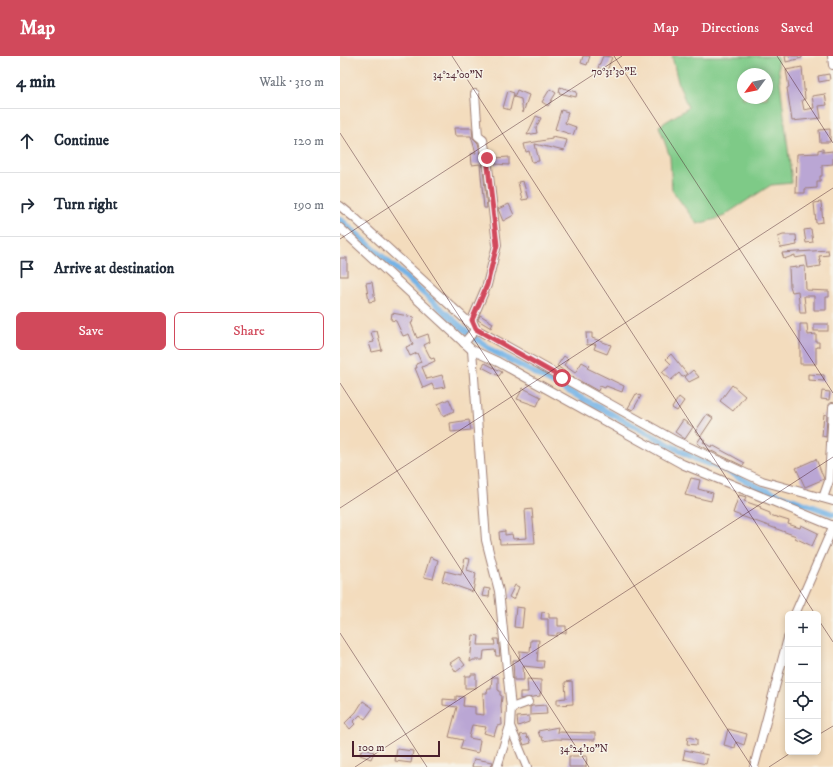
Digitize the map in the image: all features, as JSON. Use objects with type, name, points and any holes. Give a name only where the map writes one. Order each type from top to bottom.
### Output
[{"type":"street","points":[[832,56],[833,66]]},
{"type":"street","points":[[475,94],[478,136],[483,140],[487,158],[497,245],[487,285],[472,320],[476,329]]},
{"type":"street","points":[[340,206],[476,329],[676,441],[762,481],[833,501]]},
{"type":"street","points":[[340,228],[472,350],[498,362],[682,464],[833,526],[796,611]]},
{"type":"street","points":[[464,343],[476,329]]},
{"type":"street","points":[[472,350],[486,540],[499,591],[511,708],[510,726],[498,767]]},
{"type":"street","points":[[823,498],[829,481],[833,407]]},
{"type":"street","points":[[754,767],[786,647]]},
{"type":"street","points":[[511,708],[528,702]]},
{"type":"street","points":[[510,726],[527,767]]},
{"type":"green space","points":[[672,56],[777,56],[792,183],[771,185],[720,218],[697,224],[672,190],[670,157],[659,126],[688,108],[678,82]]},
{"type":"building","points":[[583,56],[590,56],[587,65],[581,63]]},
{"type":"building","points":[[603,56],[612,57],[607,71],[598,68]]},
{"type":"building","points":[[785,56],[802,56],[802,58],[786,62]]},
{"type":"building","points":[[802,67],[805,99],[802,100],[804,110],[814,108],[812,96],[825,94],[827,105],[819,106],[821,118],[792,121],[786,70]]},
{"type":"building","points":[[829,74],[830,80],[819,82],[818,76]]},
{"type":"building","points":[[560,87],[577,92],[576,97],[559,93]]},
{"type":"building","points":[[550,89],[556,93],[548,106],[542,102]]},
{"type":"building","points":[[517,90],[529,95],[523,113],[521,99],[514,97]]},
{"type":"building","points":[[508,91],[514,93],[510,110],[503,108]]},
{"type":"building","points":[[561,110],[568,112],[565,123],[576,127],[573,135],[555,129]]},
{"type":"building","points":[[536,116],[541,118],[536,128],[537,133],[527,135]]},
{"type":"building","points":[[454,128],[472,128],[473,138],[478,143],[482,159],[487,208],[484,208],[480,164],[472,165],[471,154],[476,153],[471,136],[455,136]]},
{"type":"building","points":[[830,129],[830,142],[820,142],[819,130]]},
{"type":"building","points":[[552,137],[567,140],[564,151],[535,144],[539,161],[532,162],[529,151],[526,152],[524,144],[552,139]]},
{"type":"building","points":[[823,149],[823,152],[833,151],[833,164],[822,165],[822,176],[820,176],[820,181],[817,181],[817,188],[805,189],[805,193],[796,193],[797,154],[818,153],[818,150]]},
{"type":"building","points":[[509,157],[509,165],[495,164],[495,158]]},
{"type":"building","points":[[523,181],[528,199],[522,200],[518,182]]},
{"type":"building","points":[[821,202],[823,222],[816,223],[814,203]]},
{"type":"building","points":[[509,204],[514,215],[503,221],[498,209]]},
{"type":"building","points":[[811,229],[813,242],[806,243],[804,230]]},
{"type":"building","points":[[783,235],[796,235],[797,245],[781,248],[778,237]]},
{"type":"building","points":[[828,250],[829,255],[819,256],[821,266],[808,268],[806,256],[795,258],[795,255],[784,259],[782,253]]},
{"type":"building","points":[[340,258],[347,258],[347,276],[340,276]]},
{"type":"building","points":[[805,266],[806,290],[829,291],[829,297],[826,297],[826,310],[814,310],[814,296],[804,296],[806,313],[800,313],[798,291],[792,292],[790,286],[789,268]]},
{"type":"building","points":[[372,282],[375,301],[369,302],[366,283]]},
{"type":"building","points":[[392,313],[414,317],[411,323],[417,338],[428,334],[430,342],[424,345],[431,359],[434,358],[435,361],[422,367],[427,379],[442,375],[445,387],[434,389],[432,384],[423,388],[415,368],[417,368],[416,364],[421,362],[417,353],[410,356],[406,347],[413,344],[409,334],[403,336],[396,321],[391,320]]},
{"type":"building","points":[[480,315],[493,323],[491,328],[478,320]]},
{"type":"building","points":[[800,324],[807,324],[808,335],[816,334],[816,342],[819,342],[819,347],[816,347],[816,364],[800,364]]},
{"type":"building","points":[[814,324],[828,324],[828,331],[814,331]]},
{"type":"building","points":[[377,331],[382,350],[372,352],[369,343],[374,342],[371,332]]},
{"type":"building","points":[[586,333],[592,333],[592,338],[611,345],[607,354],[594,349],[596,344],[587,345]]},
{"type":"building","points":[[671,354],[687,374],[682,377],[679,373],[671,380],[662,372],[671,364],[666,359]]},
{"type":"building","points":[[564,356],[568,359],[564,365],[575,373],[582,362],[589,366],[587,368],[624,386],[622,392],[606,386],[605,388],[600,386],[598,391],[571,376],[557,366]]},
{"type":"building","points":[[485,363],[502,372],[499,376],[482,367]]},
{"type":"building","points":[[693,370],[699,377],[689,382],[685,377]]},
{"type":"building","points":[[808,374],[824,375],[824,381],[808,380]]},
{"type":"building","points":[[732,385],[745,396],[733,411],[720,401]]},
{"type":"building","points":[[523,388],[541,397],[537,406],[517,399]]},
{"type":"building","points":[[822,391],[830,392],[829,400],[821,399]]},
{"type":"building","points":[[636,394],[641,396],[633,410],[628,408]]},
{"type":"building","points":[[679,397],[684,401],[677,411],[672,408]]},
{"type":"building","points":[[449,399],[454,411],[443,416],[438,404]]},
{"type":"building","points":[[707,414],[713,418],[701,436],[695,432]]},
{"type":"building","points":[[824,414],[827,415],[826,437],[822,436]]},
{"type":"building","points":[[469,420],[471,430],[451,432],[450,423]]},
{"type":"building","points":[[683,420],[693,427],[685,439],[675,432]]},
{"type":"building","points":[[701,437],[705,440],[703,442],[711,447],[712,445],[745,463],[743,466],[701,446],[697,443]]},
{"type":"building","points":[[816,459],[824,479],[805,487],[796,468]]},
{"type":"building","points":[[691,478],[700,480],[698,489],[713,493],[711,501],[685,495]]},
{"type":"building","points":[[739,495],[746,497],[744,501],[761,507],[760,509],[770,513],[770,515],[789,521],[788,524],[800,528],[801,525],[818,533],[812,546],[795,538],[796,536],[733,513]]},
{"type":"building","points":[[532,509],[535,543],[500,544],[499,532],[505,531],[505,535],[512,534],[513,539],[527,538],[525,510]]},
{"type":"building","points":[[430,557],[438,560],[433,579],[424,577]]},
{"type":"building","points":[[465,558],[470,559],[467,570],[476,573],[473,592],[442,581],[445,571],[461,575]]},
{"type":"building","points":[[515,585],[519,587],[514,600],[509,597]]},
{"type":"building","points":[[484,588],[490,589],[489,597],[482,596]]},
{"type":"building","points":[[516,607],[524,608],[522,628],[514,627]]},
{"type":"building","points":[[542,612],[549,613],[549,618],[558,618],[558,626],[566,626],[566,633],[557,633],[557,636],[548,635],[548,619],[541,619]]},
{"type":"building","points":[[473,635],[479,636],[478,645],[495,645],[494,639],[498,639],[500,656],[496,656],[495,650],[484,651],[483,660],[473,660],[470,662]]},
{"type":"building","points":[[531,640],[539,640],[537,661],[544,661],[543,668],[523,666],[524,680],[514,680],[513,660],[519,660],[520,651],[530,652]]},
{"type":"building","points":[[459,657],[465,665],[456,672],[450,663]]},
{"type":"building","points":[[471,674],[476,674],[476,688],[465,688],[465,676],[471,676]]},
{"type":"building","points":[[492,677],[498,677],[498,690],[502,696],[502,725],[497,726],[494,736],[484,733],[486,727],[472,725],[469,738],[480,740],[478,753],[460,749],[463,740],[449,737],[457,707],[443,705],[443,699],[456,700],[456,696],[464,697],[463,706],[475,707],[475,714],[484,715],[483,693],[487,693],[488,689],[491,689]]},
{"type":"building","points":[[527,679],[541,680],[540,696],[520,699],[520,692],[528,692]]},
{"type":"building","points":[[572,681],[573,704],[557,705],[557,699],[566,698],[565,682]]},
{"type":"building","points":[[363,701],[373,708],[365,719],[360,715],[353,722],[355,724],[350,729],[345,723],[356,712]]},
{"type":"building","points":[[546,705],[547,714],[530,715],[530,707]]},
{"type":"building","points":[[529,716],[529,722],[518,726],[517,717]]},
{"type":"building","points":[[558,727],[557,732],[595,733],[595,740],[555,739],[543,741],[542,737],[540,737],[538,731]]},
{"type":"building","points":[[728,729],[747,734],[744,745],[736,742],[735,748],[724,745]]},
{"type":"building","points":[[526,734],[531,743],[524,745],[520,735]]},
{"type":"building","points":[[688,737],[697,739],[697,745],[687,744]]},
{"type":"building","points":[[362,748],[374,752],[371,759],[360,755]]},
{"type":"building","points":[[397,749],[413,751],[411,763],[395,761]]},
{"type":"building","points":[[685,750],[708,755],[706,764],[683,759]]},
{"type":"building","points":[[569,756],[587,756],[586,767],[569,767]]},
{"type":"building","points":[[474,759],[493,762],[491,767],[472,767]]},
{"type":"waterway","points":[[340,219],[467,332],[493,351],[698,460],[725,470],[758,487],[833,514]]},
{"type":"route","points":[[487,158],[497,245],[487,285],[472,320],[476,329],[562,378]]}]
